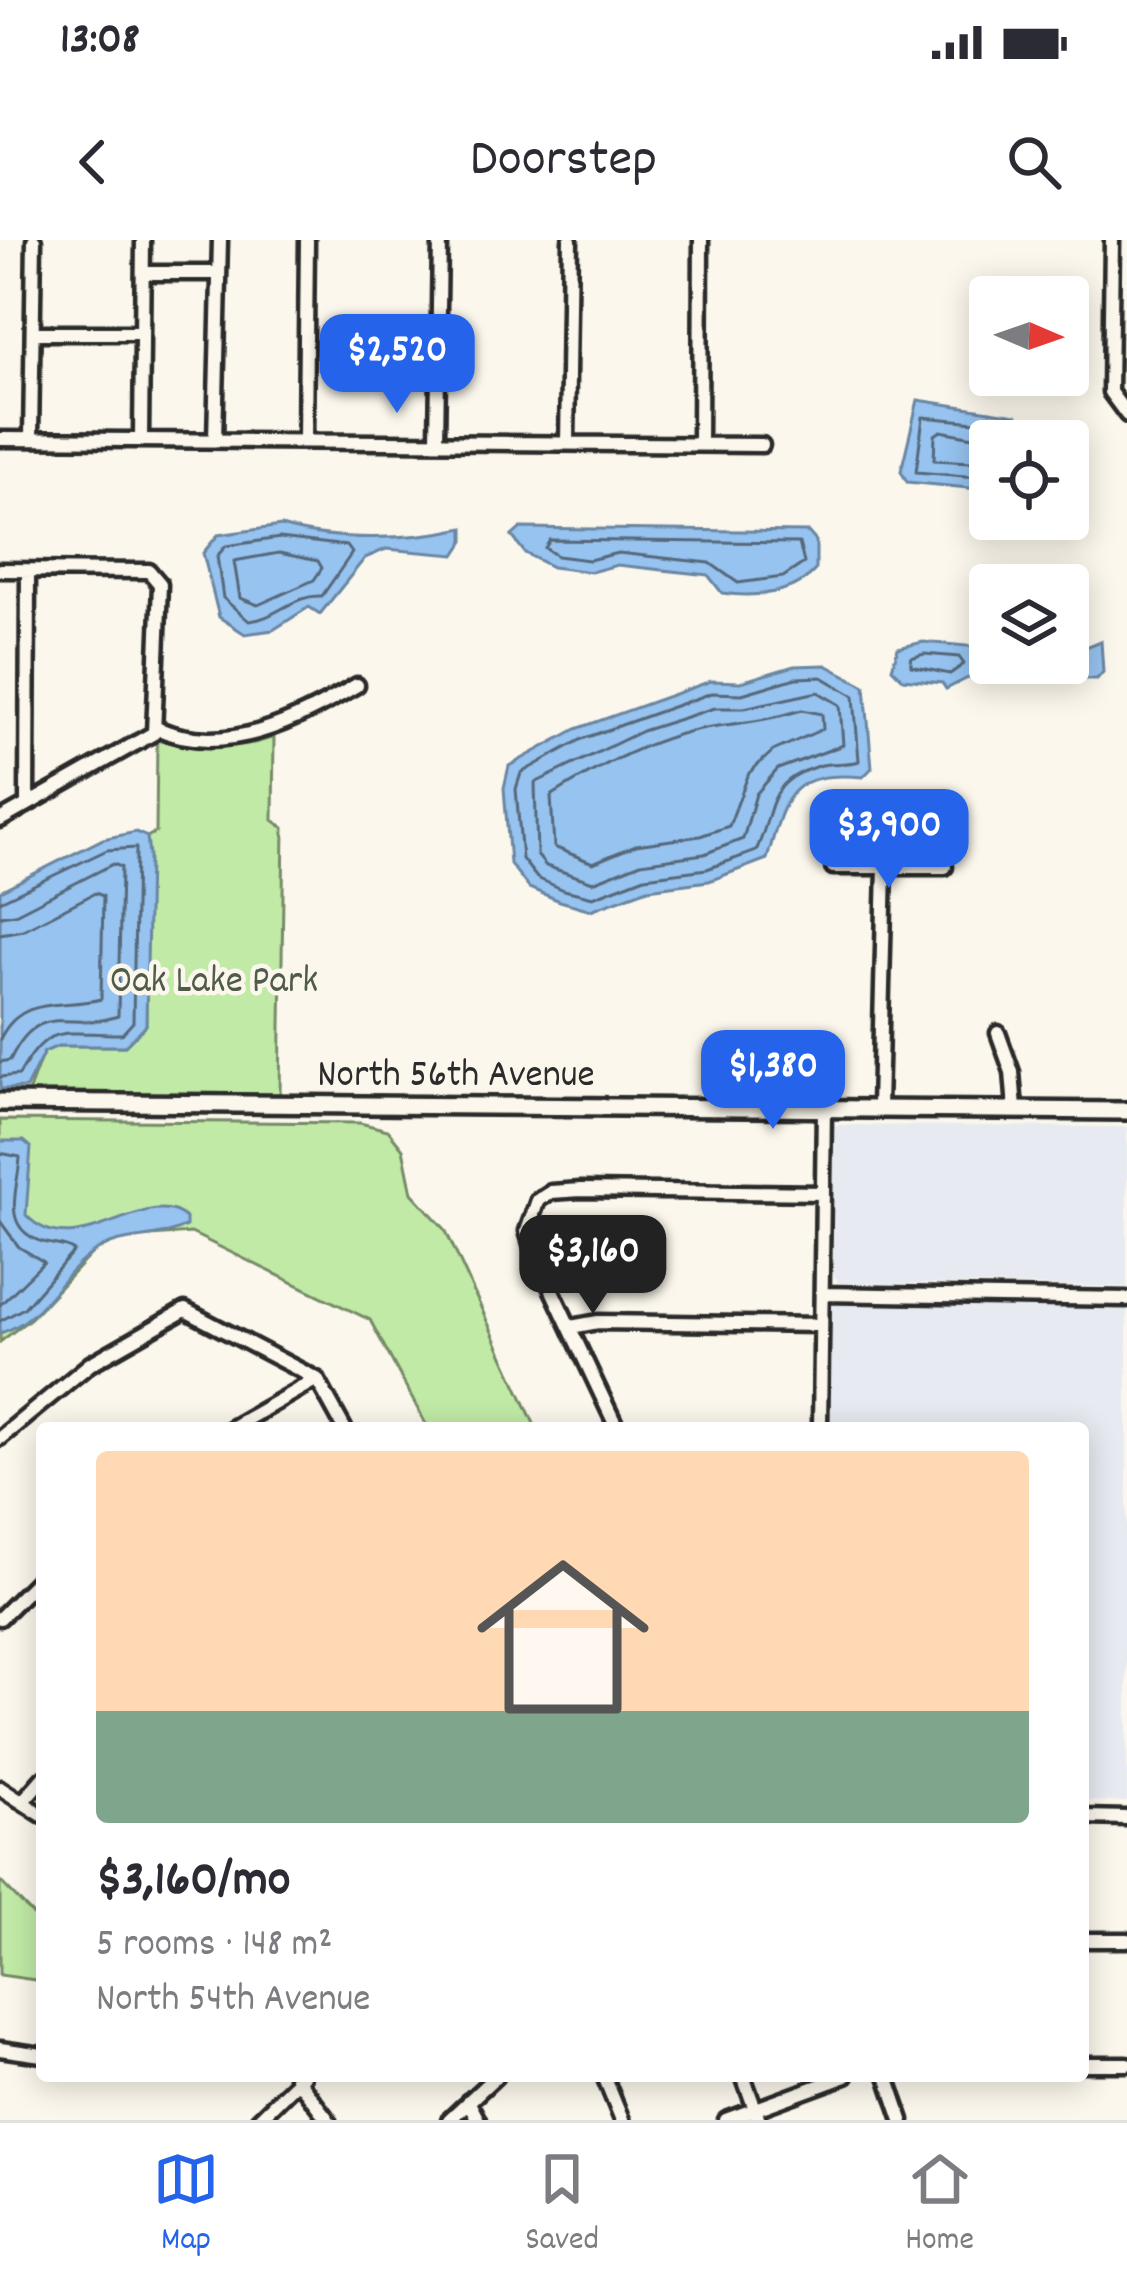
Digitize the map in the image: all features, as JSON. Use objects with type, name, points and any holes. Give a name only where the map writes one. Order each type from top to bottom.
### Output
[{"type":"street","points":[[31,438],[34,240]]},
{"type":"street","points":[[141,439],[143,240]]},
{"type":"street","points":[[214,440],[220,240]]},
{"type":"street","points":[[305,440],[307,240]]},
{"type":"street","points":[[437,441],[440,240]]},
{"type":"street","points":[[568,442],[570,240]]},
{"type":"street","points":[[700,443],[701,240]]},
{"type":"street","points":[[1112,240],[1110,392],[1120,413],[1127,416]]},
{"type":"street","points":[[143,273],[219,273]]},
{"type":"street","points":[[33,333],[142,333]]},
{"type":"street","points":[[0,439],[762,445]]},
{"type":"street","points":[[0,570],[157,574],[155,730]]},
{"type":"street","points":[[27,805],[28,571]]},
{"type":"street","points":[[0,820],[155,730],[182,739],[257,735],[357,685]]},
{"type":"street","points":[[833,867],[945,867]]},
{"type":"street","points":[[879,1107],[885,867]]},
{"type":"street","points":[[998,1033],[1012,1072],[1015,1109]]},
{"type":"street","name":"North 56th Avenue","points":[[0,1102],[1127,1111]]},
{"type":"street","points":[[820,1422],[824,1107]]},
{"type":"street","points":[[614,1422],[533,1250],[530,1212],[551,1192],[581,1190],[823,1193]]},
{"type":"street","points":[[822,1294],[1127,1299]]},
{"type":"street","points":[[0,1438],[90,1364],[185,1310],[317,1379],[341,1422]]},
{"type":"street","points":[[572,1327],[598,1322],[820,1324]]},
{"type":"street","points":[[242,1422],[317,1379]]},
{"type":"street","points":[[0,1618],[36,1582]]},
{"type":"street","points":[[24,1800],[36,1786]]},
{"type":"street","points":[[0,1788],[36,1810]]},
{"type":"street","points":[[1089,1817],[1127,1818]]},
{"type":"street","points":[[1089,1940],[1127,1940]]},
{"type":"street","points":[[0,2049],[36,2054]]},
{"type":"street","points":[[1089,2064],[1127,2064]]},
{"type":"street","points":[[257,2120],[294,2082]]},
{"type":"street","points":[[301,2082],[328,2120]]},
{"type":"street","points":[[449,2120],[489,2082]]},
{"type":"street","points":[[606,2082],[622,2120]]},
{"type":"street","points":[[745,2082],[757,2115]]},
{"type":"street","points":[[726,2120],[757,2115],[832,2082]]},
{"type":"street","points":[[889,2082],[902,2120]]},
{"type":"street","points":[[468,2101],[478,2120]]},
{"type":"shaded area","points":[[834,1125],[1127,1127],[1127,1287],[839,1283],[833,1274]]},
{"type":"shaded area","points":[[828,1302],[1127,1305],[1127,1802],[1089,1801],[1089,1422],[827,1422]]},
{"type":"green space","name":"Oak Lake Park","points":[[157,737],[216,747],[274,737],[273,820],[284,828],[280,1094],[26,1098],[43,1052],[58,1046],[125,1046],[146,1025],[147,837],[156,832]]},
{"type":"green space","points":[[0,1120],[360,1123],[388,1130],[403,1149],[412,1193],[445,1229],[533,1422],[425,1422],[370,1320],[191,1233],[124,1238],[93,1252],[31,1318],[0,1342]]},
{"type":"green space","points":[[0,1881],[36,1918],[36,1980],[0,1975]]},
{"type":"water","points":[[918,400],[1017,415],[1018,420],[969,420],[969,488],[907,482],[901,471]]},
{"type":"water","points":[[281,526],[372,538],[464,528],[464,541],[455,555],[386,549],[365,558],[320,614],[309,607],[273,630],[245,634],[219,617],[203,553],[218,535]]},
{"type":"water","points":[[521,528],[808,532],[816,541],[816,569],[797,584],[773,592],[722,593],[708,575],[617,565],[591,572],[552,567],[525,553],[512,536]]},
{"type":"water","points":[[1101,641],[1103,672],[1097,679],[1089,679],[1089,646]]},
{"type":"water","points":[[923,642],[969,646],[969,678],[946,689],[942,683],[903,679],[892,668],[898,648]]},
{"type":"water","points":[[826,665],[865,686],[872,768],[863,777],[818,778],[793,793],[767,859],[709,881],[648,889],[591,910],[529,888],[510,864],[504,788],[509,766],[576,729],[711,681],[741,682],[794,666]]},
{"type":"water","points":[[136,832],[147,837],[149,855],[146,1025],[125,1046],[58,1046],[44,1052],[26,1088],[0,1089],[0,891],[103,839]]},
{"type":"water","points":[[0,1141],[24,1141],[31,1147],[26,1215],[45,1229],[88,1230],[151,1210],[170,1210],[186,1218],[186,1226],[94,1252],[28,1319],[0,1333]]}]
